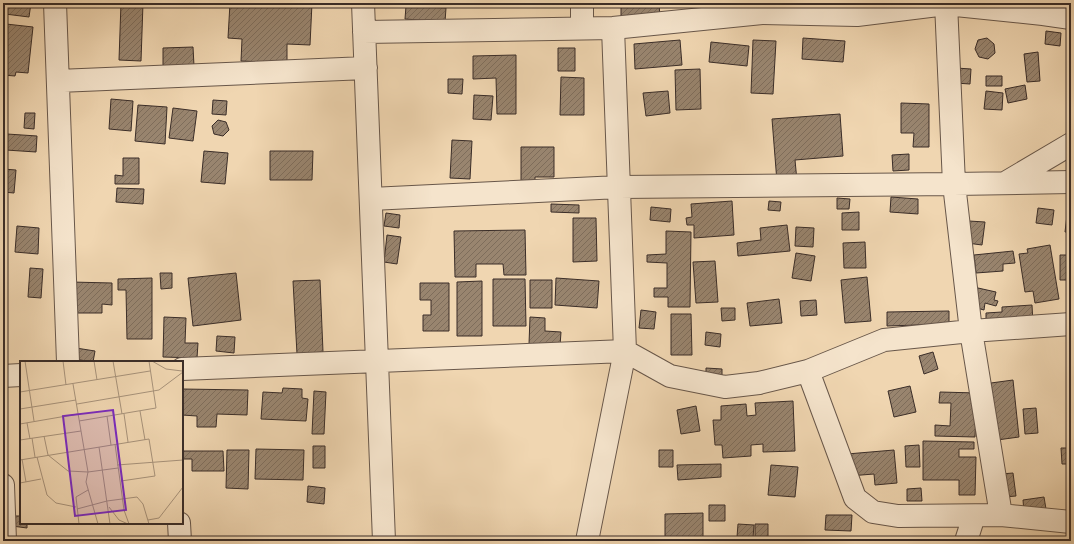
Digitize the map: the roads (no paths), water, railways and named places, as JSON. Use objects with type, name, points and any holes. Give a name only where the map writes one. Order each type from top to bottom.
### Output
[{"type":"street","points":[[55,3],[68,361]]},
{"type":"street","points":[[363,3],[384,541]]},
{"type":"street","points":[[582,3],[582,28]]},
{"type":"street","points":[[364,32],[613,28],[761,8],[857,15],[946,3],[1071,18]]},
{"type":"street","points":[[946,3],[954,184],[971,331],[1001,515]]},
{"type":"street","points":[[587,541],[625,351],[613,28]]},
{"type":"street","points":[[58,81],[366,68]]},
{"type":"street","points":[[1004,183],[1071,144]]},
{"type":"street","points":[[371,199],[619,187],[1071,182]]},
{"type":"street","points":[[183,368],[625,351],[670,376],[725,387],[760,383],[808,372],[884,340],[971,331],[1071,324]]},
{"type":"street","points":[[808,372],[855,498],[873,512],[898,516],[1001,515],[1071,522]]},
{"type":"street","points":[[3,376],[20,375]]},
{"type":"street","points":[[3,485],[5,541]]},
{"type":"street","points":[[966,541],[974,516]]},
{"type":"street","points":[[179,524],[180,541]]}]
